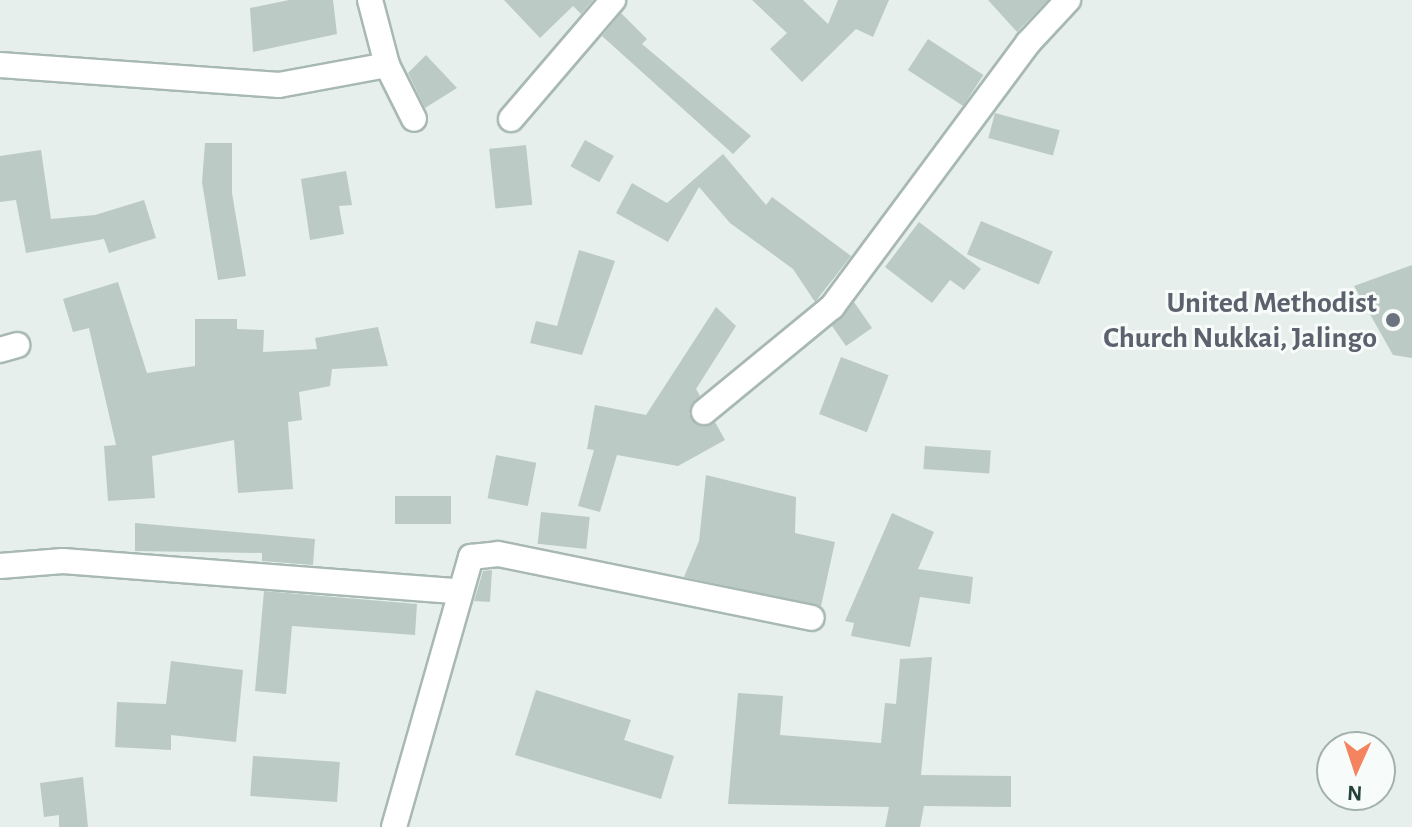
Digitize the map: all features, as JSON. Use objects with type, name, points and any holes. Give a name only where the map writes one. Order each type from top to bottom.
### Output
[{"type":"street","points":[[370,0],[387,65],[414,119]]},
{"type":"street","points":[[511,119],[613,0]]},
{"type":"street","points":[[704,412],[832,307],[1028,43],[1068,0]]},
{"type":"street","points":[[0,65],[279,85],[387,65]]},
{"type":"street","points":[[394,827],[457,591],[471,557],[498,554],[812,618]]},
{"type":"street","points":[[0,566],[63,561],[457,591]]},
{"type":"building","points":[[289,0],[333,0],[337,34],[253,52],[250,8]]},
{"type":"building","points":[[504,0],[593,0],[581,14],[573,6],[540,38]]},
{"type":"building","points":[[752,0],[803,0],[828,24],[838,0],[889,0],[873,37],[856,29],[802,82],[770,49],[787,33]]},
{"type":"building","points":[[988,0],[1048,0],[1017,32]]},
{"type":"building","points":[[621,13],[647,39],[642,44],[751,136],[733,154],[602,36]]},
{"type":"building","points":[[928,39],[983,75],[963,106],[908,70]]},
{"type":"building","points":[[426,55],[457,88],[425,108],[408,73]]},
{"type":"building","points":[[995,113],[1060,130],[1053,155],[988,138]]},
{"type":"building","points":[[585,140],[614,156],[599,182],[570,166]]},
{"type":"building","points":[[205,143],[232,143],[232,193],[246,276],[218,280],[202,182]]},
{"type":"building","points":[[526,145],[532,205],[495,209],[489,149]]},
{"type":"building","points":[[41,150],[51,219],[95,215],[144,200],[156,238],[109,253],[104,239],[26,253],[16,200],[0,202],[0,156]]},
{"type":"building","points":[[723,154],[766,205],[772,197],[851,256],[815,302],[793,269],[730,223],[699,187],[668,242],[616,213],[632,183],[667,203]]},
{"type":"building","points":[[346,171],[352,205],[339,206],[344,234],[310,240],[301,179]]},
{"type":"building","points":[[981,221],[1053,251],[1039,285],[967,254]]},
{"type":"building","points":[[919,222],[981,269],[964,290],[950,280],[932,303],[885,267]]},
{"type":"building","points":[[579,250],[615,261],[582,355],[530,343],[536,321],[557,326]]},
{"type":"building","name":"United Methodist Church Nukkai, Jalingo","points":[[1412,265],[1412,358],[1393,355],[1354,286]]},
{"type":"building","points":[[118,282],[147,373],[195,366],[195,319],[237,319],[237,329],[264,330],[263,352],[317,349],[315,338],[378,327],[388,366],[332,369],[330,386],[299,392],[302,420],[288,422],[293,489],[238,493],[234,440],[152,456],[155,498],[108,501],[104,446],[116,445],[89,328],[73,332],[63,299]]},
{"type":"building","points":[[854,302],[872,328],[846,346],[832,326]]},
{"type":"building","points":[[716,307],[736,326],[696,389],[700,396],[689,414],[699,426],[715,422],[725,440],[678,466],[617,455],[600,512],[578,506],[594,450],[587,449],[595,405],[646,415]]},
{"type":"building","points":[[841,357],[889,375],[867,432],[819,414]]},
{"type":"building","points":[[925,446],[991,451],[989,474],[923,469]]},
{"type":"building","points":[[496,455],[536,463],[528,506],[488,498]]},
{"type":"building","points":[[706,475],[796,497],[795,533],[835,542],[821,606],[684,577],[699,541]]},
{"type":"building","points":[[395,496],[451,496],[451,524],[395,524]]},
{"type":"building","points":[[541,512],[590,517],[586,549],[538,544]]},
{"type":"building","points":[[892,513],[934,532],[918,569],[973,577],[970,604],[920,597],[910,647],[851,636],[854,623],[845,621]]},
{"type":"building","points":[[135,523],[315,539],[313,565],[262,561],[262,553],[135,551]]},
{"type":"building","points":[[492,570],[490,602],[474,601],[483,571]]},
{"type":"building","points":[[264,591],[417,604],[415,635],[292,626],[286,694],[255,691]]},
{"type":"building","points":[[932,657],[921,775],[1011,776],[1011,807],[924,806],[920,827],[885,827],[889,807],[728,804],[738,693],[783,696],[780,735],[881,743],[885,703],[896,704],[900,659]]},
{"type":"building","points":[[171,661],[243,670],[236,742],[171,735],[171,750],[115,747],[117,702],[166,704]]},
{"type":"building","points":[[536,690],[631,720],[624,740],[674,756],[661,799],[515,755]]},
{"type":"building","points":[[253,756],[340,762],[337,802],[250,796]]},
{"type":"building","points":[[83,777],[88,827],[59,827],[59,815],[44,817],[40,783]]},
{"type":"place","name":"United Methodist Church Nukkai, Jalingo","points":[[1393,320]]}]
